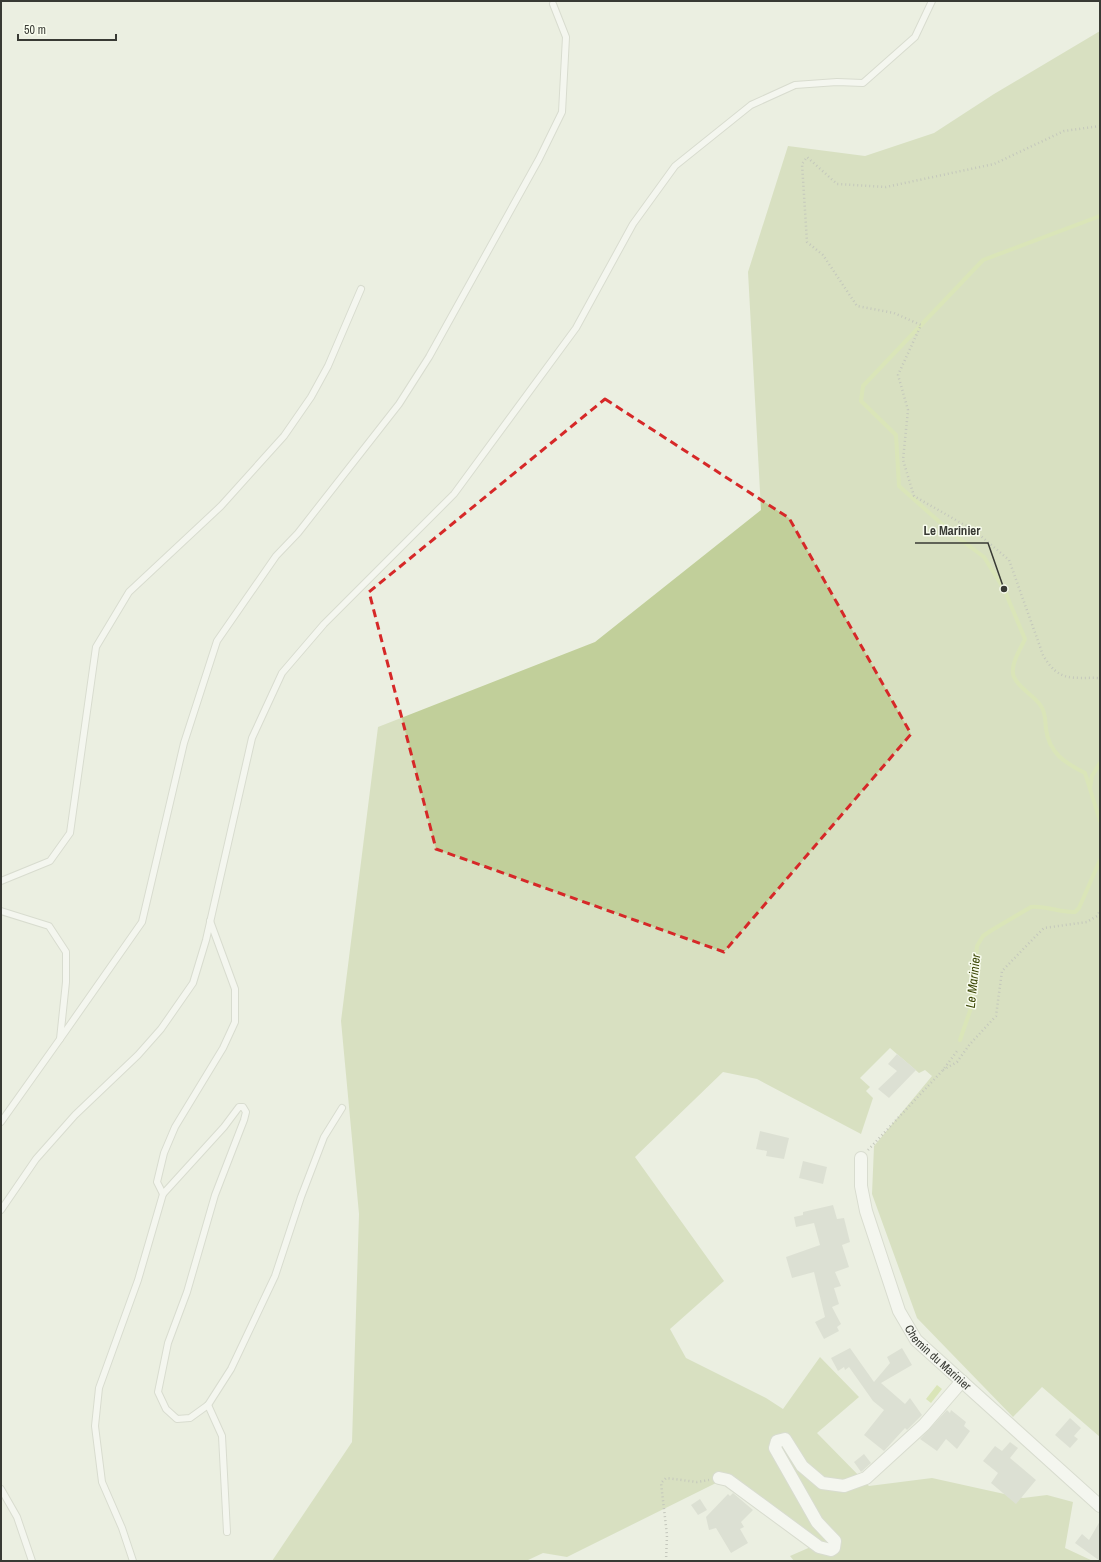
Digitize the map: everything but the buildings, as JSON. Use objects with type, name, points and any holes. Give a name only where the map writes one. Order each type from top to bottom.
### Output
[{"type":"street","name":"Chemin du Marinier","points":[[861,1158],[861,1186],[866,1211],[899,1311],[916,1340],[1100,1506]]},
{"type":"street","points":[[719,1478],[728,1480],[819,1547],[831,1550],[834,1548],[835,1541],[817,1522],[775,1448],[777,1441],[785,1439],[802,1466],[822,1483],[844,1486],[866,1478],[924,1425],[962,1382]]},
{"type":"lane","points":[[1,1210],[36,1159],[75,1115],[138,1055],[161,1029],[193,983],[210,921],[252,738],[282,673],[324,624],[454,494],[576,328],[633,224],[675,166],[751,104],[795,85],[830,83],[863,84],[915,36],[932,1]]},
{"type":"lane","points":[[1,1122],[142,922],[184,743],[217,641],[276,556],[298,533],[399,404],[429,357],[539,159],[562,112],[566,37],[553,4]]},
{"type":"lane","points":[[1,881],[50,861],[70,833],[96,647],[129,592],[221,506],[284,436],[311,397],[324,372],[361,289]]},
{"type":"lane","points":[[1,911],[48,926],[66,952],[66,982],[60,1039]]},
{"type":"lane","points":[[163,1194],[157,1182],[164,1153],[175,1127],[223,1048],[235,1022],[235,989],[210,921]]},
{"type":"lane","points":[[133,1561],[122,1528],[102,1482],[95,1426],[99,1388],[138,1280],[163,1194],[224,1127],[239,1107],[243,1107],[246,1112],[244,1120],[215,1195],[187,1292],[168,1343],[158,1392],[166,1409],[177,1419],[190,1418],[208,1405],[231,1369],[275,1276],[301,1197],[324,1137],[342,1108]]},
{"type":"lane","points":[[208,1405],[222,1436],[227,1532]]},
{"type":"lane","points":[[1,1489],[17,1517],[32,1561]]},
{"type":"path","points":[[1100,126],[1064,131],[994,164],[886,187],[837,184],[807,157],[802,164],[807,242],[823,255],[857,306],[894,313],[921,325],[898,375],[908,410],[903,460],[914,496],[975,531],[1009,560],[1043,655],[1051,668],[1062,677],[1100,678]]},
{"type":"path","points":[[943,1070],[957,1062],[970,1044],[996,1016],[1002,971],[1034,938],[1044,928],[1087,922],[1097,916],[1100,911]]},
{"type":"path","points":[[861,1158],[943,1070],[957,1051]]},
{"type":"path","points":[[666,1561],[667,1535],[661,1483],[666,1478],[697,1482],[719,1478]]},
{"type":"highlighted area","points":[[605,399],[789,518],[911,734],[724,952],[436,849],[369,592]]},
{"type":"shaded area","points":[[1100,31],[1100,1437],[1042,1387],[1013,1417],[917,1318],[872,1194],[874,1146],[932,1076],[925,1070],[919,1073],[890,1048],[860,1078],[870,1087],[866,1091],[873,1098],[861,1134],[757,1079],[723,1072],[635,1157],[724,1281],[670,1329],[686,1358],[766,1398],[783,1409],[820,1357],[859,1397],[817,1433],[869,1486],[932,1478],[1023,1498],[1047,1495],[1073,1502],[1065,1548],[1093,1561],[794,1561],[790,1556],[822,1542],[736,1483],[716,1483],[567,1557],[543,1553],[526,1561],[272,1561],[352,1442],[359,1214],[341,1021],[378,727],[595,642],[761,510],[748,272],[788,146],[865,156],[934,133],[994,94]]},
{"type":"shaded area","points":[[937,1385],[942,1389],[931,1403],[926,1399]]},
{"type":"waterway","name":"Le Marinier","points":[[1100,216],[983,260],[863,386],[861,401],[896,435],[899,486],[953,534],[984,557],[1004,589],[1025,639],[1014,663],[1014,677],[1019,685],[1038,702],[1043,709],[1048,737],[1054,751],[1065,761],[1085,773],[1100,821]]},
{"type":"waterway","points":[[1090,788],[1092,776],[1100,763]]},
{"type":"waterway","name":"Le Marinier","points":[[960,1040],[971,1008],[977,946],[983,936],[1031,907],[1042,907],[1075,912],[1079,908],[1100,860]]},
{"type":"place","name":"Le Marinier","points":[[1004,589]]}]
